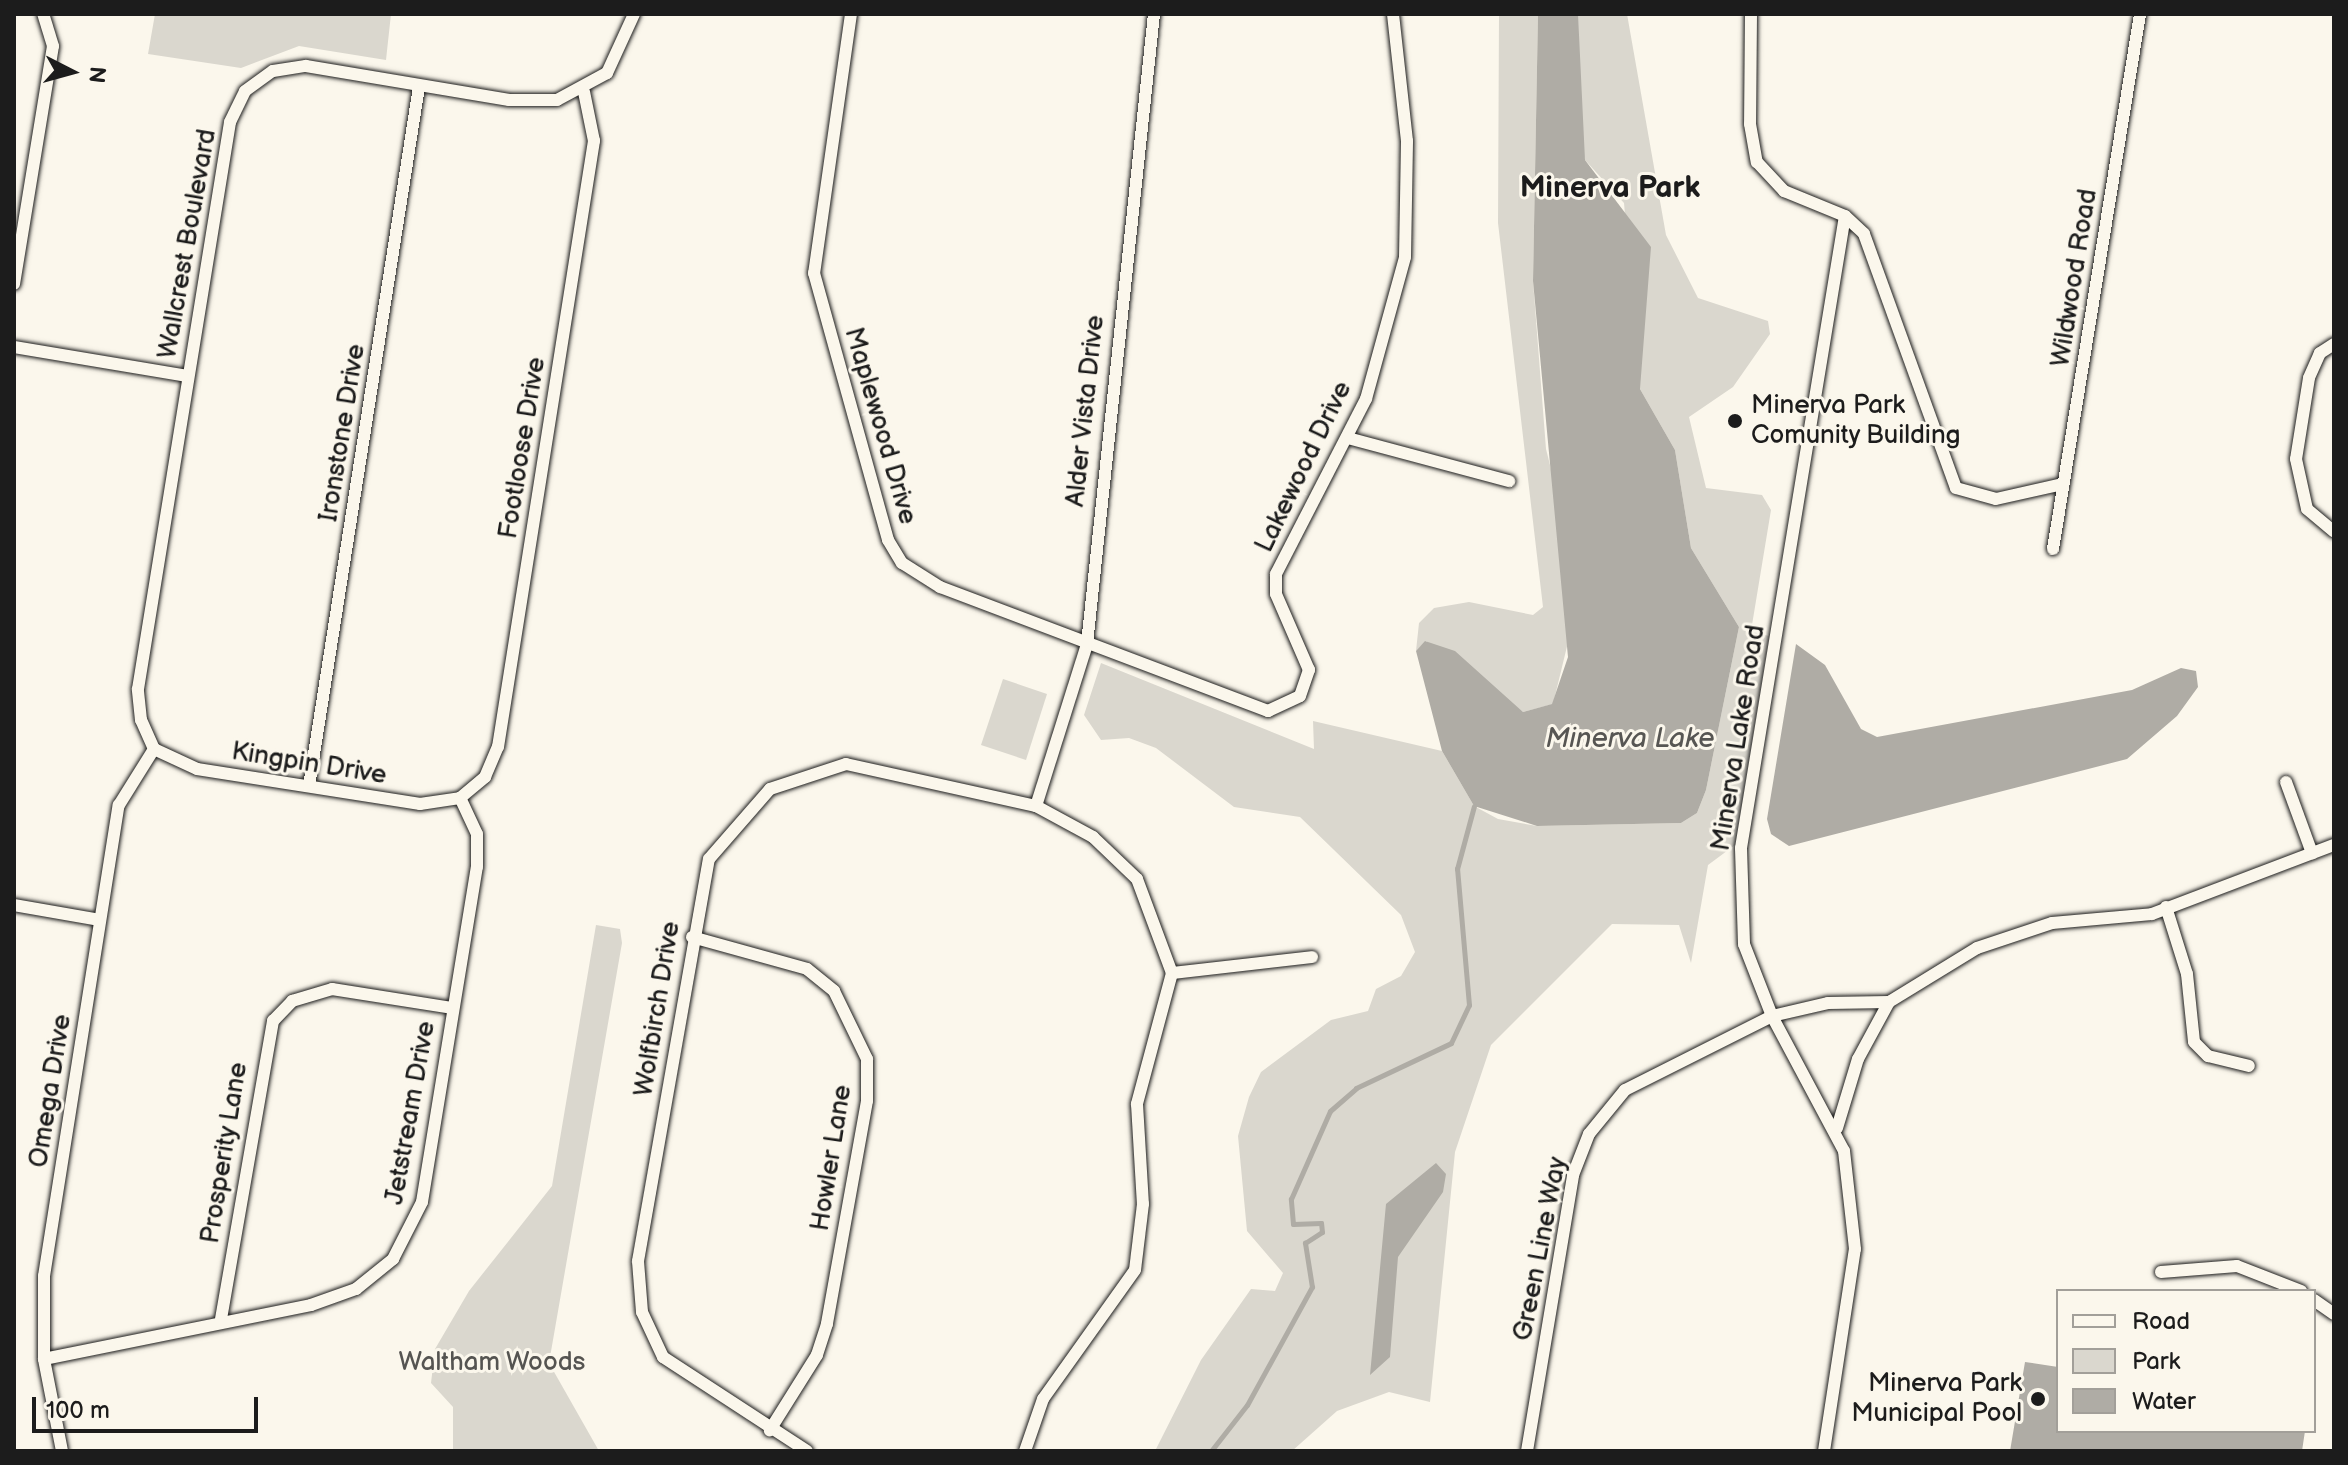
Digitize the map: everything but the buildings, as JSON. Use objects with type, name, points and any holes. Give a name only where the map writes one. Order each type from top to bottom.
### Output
[{"type":"street","points":[[14,284],[53,46],[43,14]]},
{"type":"street","points":[[584,92],[624,48],[634,14]]},
{"type":"street","name":"Maplewood Drive","points":[[851,14],[814,273],[888,540],[902,563],[940,587],[1268,711],[1300,696]]},
{"type":"street","name":"Alder Vista Drive","points":[[1036,806],[1087,644],[1154,14]]},
{"type":"street","name":"Lakewood Drive","points":[[1300,696],[1309,670],[1276,594],[1276,574],[1366,399],[1405,257],[1407,141],[1393,14]]},
{"type":"street","points":[[1751,14],[1750,124],[1757,162],[1784,191],[1845,216],[1876,259],[1956,488],[1975,499],[1996,499],[2063,484]]},
{"type":"street","name":"Wildwood Road","points":[[2053,549],[2140,14]]},
{"type":"street","name":"Wallcrest Boulevard","points":[[154,749],[141,720],[138,689],[230,122],[245,91],[273,71],[306,66],[419,87],[532,103],[584,92]]},
{"type":"street","name":"Ironstone Drive","points":[[309,786],[419,87]]},
{"type":"street","name":"Footloose Drive","points":[[460,798],[485,777],[498,747],[594,141],[584,92]]},
{"type":"street","name":"Minerva Lake Road","points":[[1824,1451],[1855,1249],[1837,1128],[1772,1016],[1744,944],[1741,848],[1845,216]]},
{"type":"street","points":[[2334,344],[2320,353],[2309,378],[2296,459],[2307,509],[2334,532]]},
{"type":"street","points":[[14,347],[188,376]]},
{"type":"street","points":[[1348,438],[1509,481]]},
{"type":"street","name":"Kingpin Drive","points":[[154,749],[197,769],[420,804],[460,798]]},
{"type":"street","name":"Omega Drive","points":[[62,1451],[44,1359],[44,1276],[122,795],[154,749]]},
{"type":"street","name":"Wolfbirch Drive","points":[[807,1451],[770,1430],[663,1357],[642,1312],[638,1261],[692,937],[709,859],[770,789],[846,764],[1036,806],[1093,837],[1137,879],[1172,973]]},
{"type":"street","points":[[2286,782],[2312,853]]},
{"type":"street","name":"Jetstream Drive","points":[[44,1359],[356,1289],[393,1259],[422,1202],[479,850],[460,798]]},
{"type":"street","points":[[1837,1128],[1858,1059],[1889,1002],[1977,948],[2052,923],[2166,907],[2334,845]]},
{"type":"street","points":[[14,905],[100,920]]},
{"type":"street","points":[[2166,907],[2187,974],[2194,1042],[2208,1056],[2249,1066]]},
{"type":"street","name":"Howler Lane","points":[[692,937],[807,969],[834,991],[867,1059],[867,1101],[827,1324],[817,1355],[770,1430]]},
{"type":"street","points":[[1025,1451],[1043,1399],[1135,1270],[1143,1204],[1137,1104],[1172,973],[1312,957]]},
{"type":"street","name":"Prosperity Lane","points":[[221,1319],[264,1046],[292,1001],[332,989],[452,1008]]},
{"type":"street","name":"Green Line Way","points":[[1527,1451],[1573,1175],[1589,1134],[1625,1090],[1772,1016],[1828,1003],[1889,1002]]},
{"type":"street","points":[[2161,1272],[2237,1266],[2296,1289]]},
{"type":"street","points":[[2316,1301],[2334,1314]]},
{"type":"green space","points":[[155,14],[391,14],[386,60],[299,46],[241,68],[148,54]]},
{"type":"green space","points":[[1499,14],[1538,14],[1533,281],[1546,449],[1559,501],[1571,630],[1553,704],[1523,712],[1426,641],[1416,651],[1419,623],[1434,608],[1469,602],[1533,615],[1543,607],[1498,223]]},
{"type":"green space","points":[[1578,14],[1627,14],[1666,235],[1698,298],[1768,321],[1770,334],[1733,387],[1689,417],[1706,488],[1762,495],[1771,510],[1751,631],[1769,636],[1735,845],[1708,865],[1691,963],[1679,925],[1612,924],[1491,1045],[1455,1152],[1430,1402],[1389,1392],[1337,1411],[1292,1451],[1155,1451],[1201,1360],[1251,1289],[1275,1291],[1283,1273],[1247,1231],[1238,1136],[1249,1097],[1261,1072],[1331,1020],[1368,1011],[1376,989],[1401,976],[1415,952],[1401,915],[1300,817],[1234,807],[1156,748],[1129,738],[1101,740],[1084,715],[1101,663],[1314,749],[1313,721],[1442,751],[1474,806],[1498,819],[1537,826],[1681,823],[1697,813],[1706,790],[1739,627],[1691,548],[1675,450],[1640,389],[1624,203],[1585,160],[1579,139]]},
{"type":"green space","points":[[1003,679],[1047,694],[1026,760],[981,745]]},
{"type":"green space","name":"Waltham Woods","points":[[596,925],[620,929],[622,943],[549,1363],[599,1451],[453,1451],[453,1407],[431,1383],[435,1349],[469,1291],[552,1186]]},
{"type":"water","name":"Minerva Lake","points":[[1538,14],[1578,14],[1585,160],[1651,247],[1640,389],[1675,450],[1691,548],[1739,627],[1706,790],[1697,813],[1681,823],[1537,826],[1474,806],[1442,751],[1416,651],[1425,641],[1455,651],[1523,712],[1552,704],[1568,657],[1533,281]]},
{"type":"water","points":[[1796,644],[1825,665],[1861,729],[1877,737],[2132,690],[2181,668],[2196,671],[2198,687],[2177,716],[2127,759],[1789,846],[1771,834],[1767,819]]},
{"type":"water","points":[[1436,1163],[1446,1174],[1443,1192],[1398,1257],[1390,1357],[1370,1375],[1386,1204]]},
{"type":"water","name":"Minerva Park Municipal Pool","points":[[2025,1362],[2056,1367],[2056,1433],[2305,1433],[2302,1451],[2010,1451]]},
{"type":"waterway","points":[[1211,1451],[1247,1405],[1312,1287],[1305,1243],[1322,1232],[1321,1223],[1293,1224],[1291,1199],[1330,1111],[1356,1088],[1451,1043],[1469,1005],[1457,869],[1474,806]]},
{"type":"place","name":"Minerva Park Comunity Building","points":[[1735,421]]},
{"type":"place","name":"Minerva Park Municipal Pool","points":[[2038,1399]]},
{"type":"district","name":"Minerva Park","points":[[1610,188]]}]
